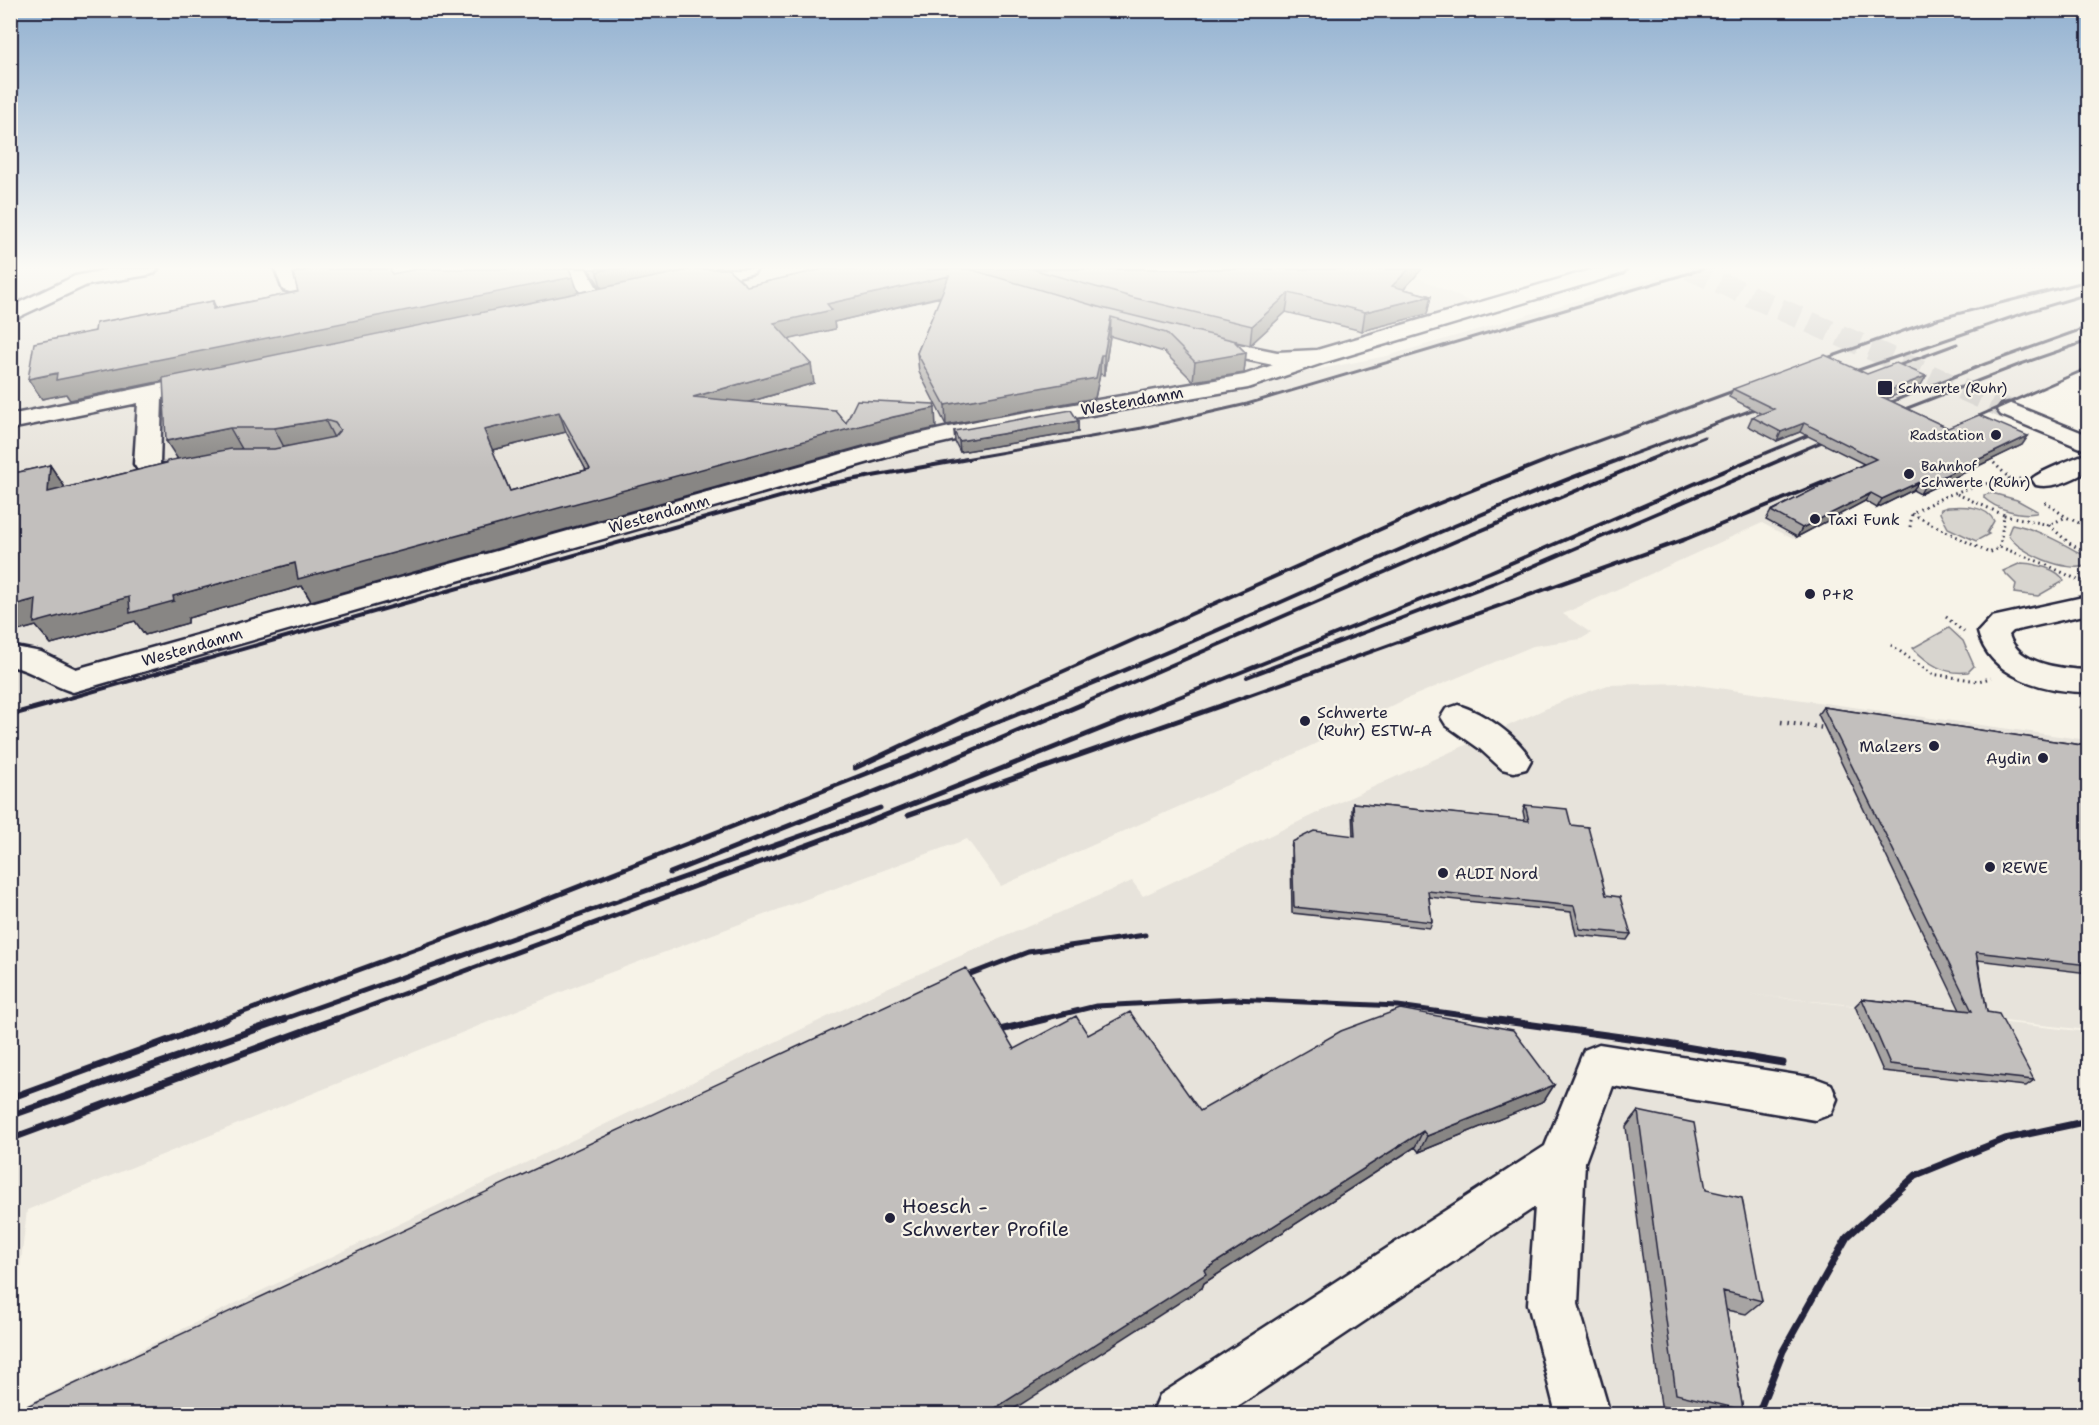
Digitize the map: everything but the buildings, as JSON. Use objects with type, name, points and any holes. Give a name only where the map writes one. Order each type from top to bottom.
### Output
[{"type":"street","name":"Westendamm","points":[[10,656],[30,659],[73,681],[905,444],[981,427],[1248,381],[1391,336]]},
{"type":"street","name":"Westendamm","points":[[1179,338],[1235,352],[1277,359],[1318,357]]},
{"type":"street","points":[[10,422],[226,378]]},
{"type":"street","points":[[150,393],[147,464],[150,470],[171,473],[215,464]]},
{"type":"street","points":[[2009,410],[2088,444]]},
{"type":"street","points":[[2042,488],[2088,461]]},
{"type":"street","points":[[2088,605],[2003,624],[1994,632],[1994,641],[2003,654],[2017,664],[2062,679],[2088,681]]},
{"type":"street","points":[[1470,712],[1492,740],[1524,754]]},
{"type":"street","points":[[1583,1414],[1553,1304],[1562,1162],[1599,1064],[1815,1099]]},
{"type":"street","points":[[1179,1414],[1562,1162]]},
{"type":"path","points":[[1990,459],[2020,486]]},
{"type":"path","points":[[1910,527],[1912,514],[1931,500],[1982,484],[2011,480]]},
{"type":"path","points":[[2042,488],[2066,517],[2088,526]]},
{"type":"path","points":[[1956,494],[2004,515],[2049,525],[2069,543],[2088,554]]},
{"type":"path","points":[[1912,514],[1989,553],[2000,547],[2045,564],[2080,581],[2088,578]]},
{"type":"path","points":[[2000,547],[2004,515]]},
{"type":"path","points":[[2049,525],[2066,517]]},
{"type":"path","points":[[1891,645],[1932,674],[1978,681],[1998,676]]},
{"type":"path","points":[[1781,722],[1824,728]]},
{"type":"shaded area","points":[[11,336],[1378,336],[1252,374],[962,426],[73,681],[907,449],[1387,356],[1457,336],[2088,336],[2088,368],[1968,420],[2023,445],[1920,494],[1913,491],[1877,508],[1862,500],[1845,512],[1793,539],[1762,523],[1563,614],[1591,633],[1581,639],[1533,646],[1406,699],[1272,765],[1001,886],[967,839],[601,976],[27,1210],[13,1329],[11,1330]]},
{"type":"shaded area","points":[[1992,493],[2017,500],[2037,511],[2036,513],[2023,513],[2002,508],[1984,498],[1984,495]]},
{"type":"shaded area","points":[[1974,508],[1986,512],[1994,521],[1987,533],[1989,534],[1976,541],[1948,528],[1940,513],[1941,509]]},
{"type":"shaded area","points":[[2012,524],[2041,533],[2071,548],[2088,558],[2088,565],[2069,567],[2032,555],[2013,541],[2008,534]]},
{"type":"shaded area","points":[[2021,563],[2052,570],[2064,581],[2038,596],[2014,593],[2016,584],[2003,571]]},
{"type":"shaded area","points":[[1949,628],[1963,641],[1974,666],[1968,672],[1944,670],[1925,659],[1913,648]]},
{"type":"shaded area","points":[[1682,683],[2080,739],[2088,743],[2088,1030],[1747,994],[2088,1032],[2088,1414],[11,1414],[889,987],[1132,881],[1143,896],[1338,803],[1567,699],[1608,685]]},
{"type":"tunnel","points":[[1840,336],[2009,410]]},
{"type":"railway","points":[[959,460],[1142,428],[1247,404],[1478,336]]},
{"type":"railway","points":[[1813,363],[1890,336]]},
{"type":"railway","points":[[1841,376],[1959,336]]},
{"type":"railway","points":[[1876,408],[1985,364],[2064,336]]},
{"type":"railway","points":[[1892,414],[2021,364],[2088,341]]},
{"type":"railway","points":[[1884,371],[1957,344]]},
{"type":"railway","points":[[1965,422],[2088,368]]},
{"type":"railway","points":[[1546,460],[1747,386]]},
{"type":"railway","points":[[1617,460],[1768,404]]},
{"type":"railway","points":[[1749,460],[1823,429]]},
{"type":"railway","points":[[1779,460],[1836,436]]},
{"type":"railway","points":[[1648,460],[1704,437]]},
{"type":"railway","points":[[45,705],[822,485],[968,459]]},
{"type":"railway","points":[[988,705],[1432,506],[1550,459]]},
{"type":"railway","points":[[1039,705],[1475,517],[1621,459]]},
{"type":"railway","points":[[1080,705],[1456,541],[1652,459]]},
{"type":"railway","points":[[1159,705],[1490,572],[1752,459]]},
{"type":"railway","points":[[1247,677],[1494,583],[1783,459]]},
{"type":"railway","points":[[1222,705],[1686,539],[1841,475]]},
{"type":"railway","points":[[10,715],[50,704]]},
{"type":"railway","points":[[855,768],[991,704]]},
{"type":"railway","points":[[222,1020],[489,922],[1043,704]]},
{"type":"railway","points":[[670,873],[889,786],[1083,704]]},
{"type":"railway","points":[[332,1020],[853,828],[1163,704]]},
{"type":"railway","points":[[908,815],[1226,704]]},
{"type":"railway","points":[[281,1020],[880,808]]},
{"type":"railway","points":[[955,980],[1028,952],[1145,935]]},
{"type":"railway","points":[[1039,1020],[1096,1006],[1234,999],[1398,1006],[1500,1020]]},
{"type":"railway","points":[[10,1098],[226,1019]]},
{"type":"railway","points":[[10,1116],[285,1019]]},
{"type":"railway","points":[[10,1139],[336,1019]]},
{"type":"railway","points":[[1000,1030],[1045,1019]]},
{"type":"railway","points":[[1490,1019],[1643,1040],[1783,1063]]},
{"type":"railway","points":[[1758,1414],[1783,1351],[1847,1237],[1916,1175],[2005,1139],[2088,1121]]},
{"type":"place","name":"Schwerte (Ruhr)","points":[[1885,388]]},
{"type":"place","name":"Radstation","points":[[1996,435]]},
{"type":"place","name":"Bahnhof Schwerte (Ruhr)","points":[[1909,474]]},
{"type":"place","name":"Taxi Funk","points":[[1815,519]]},
{"type":"place","name":"P+R","points":[[1810,594]]},
{"type":"place","name":"Schwerte (Ruhr) ESTW-A","points":[[1305,721]]},
{"type":"place","name":"Malzers","points":[[1934,746]]},
{"type":"place","name":"Aydin","points":[[2043,758]]},
{"type":"place","name":"REWE","points":[[1990,867]]},
{"type":"place","name":"ALDI Nord","points":[[1443,873]]},
{"type":"place","name":"Hoesch - Schwerter Profile","points":[[890,1218]]}]
